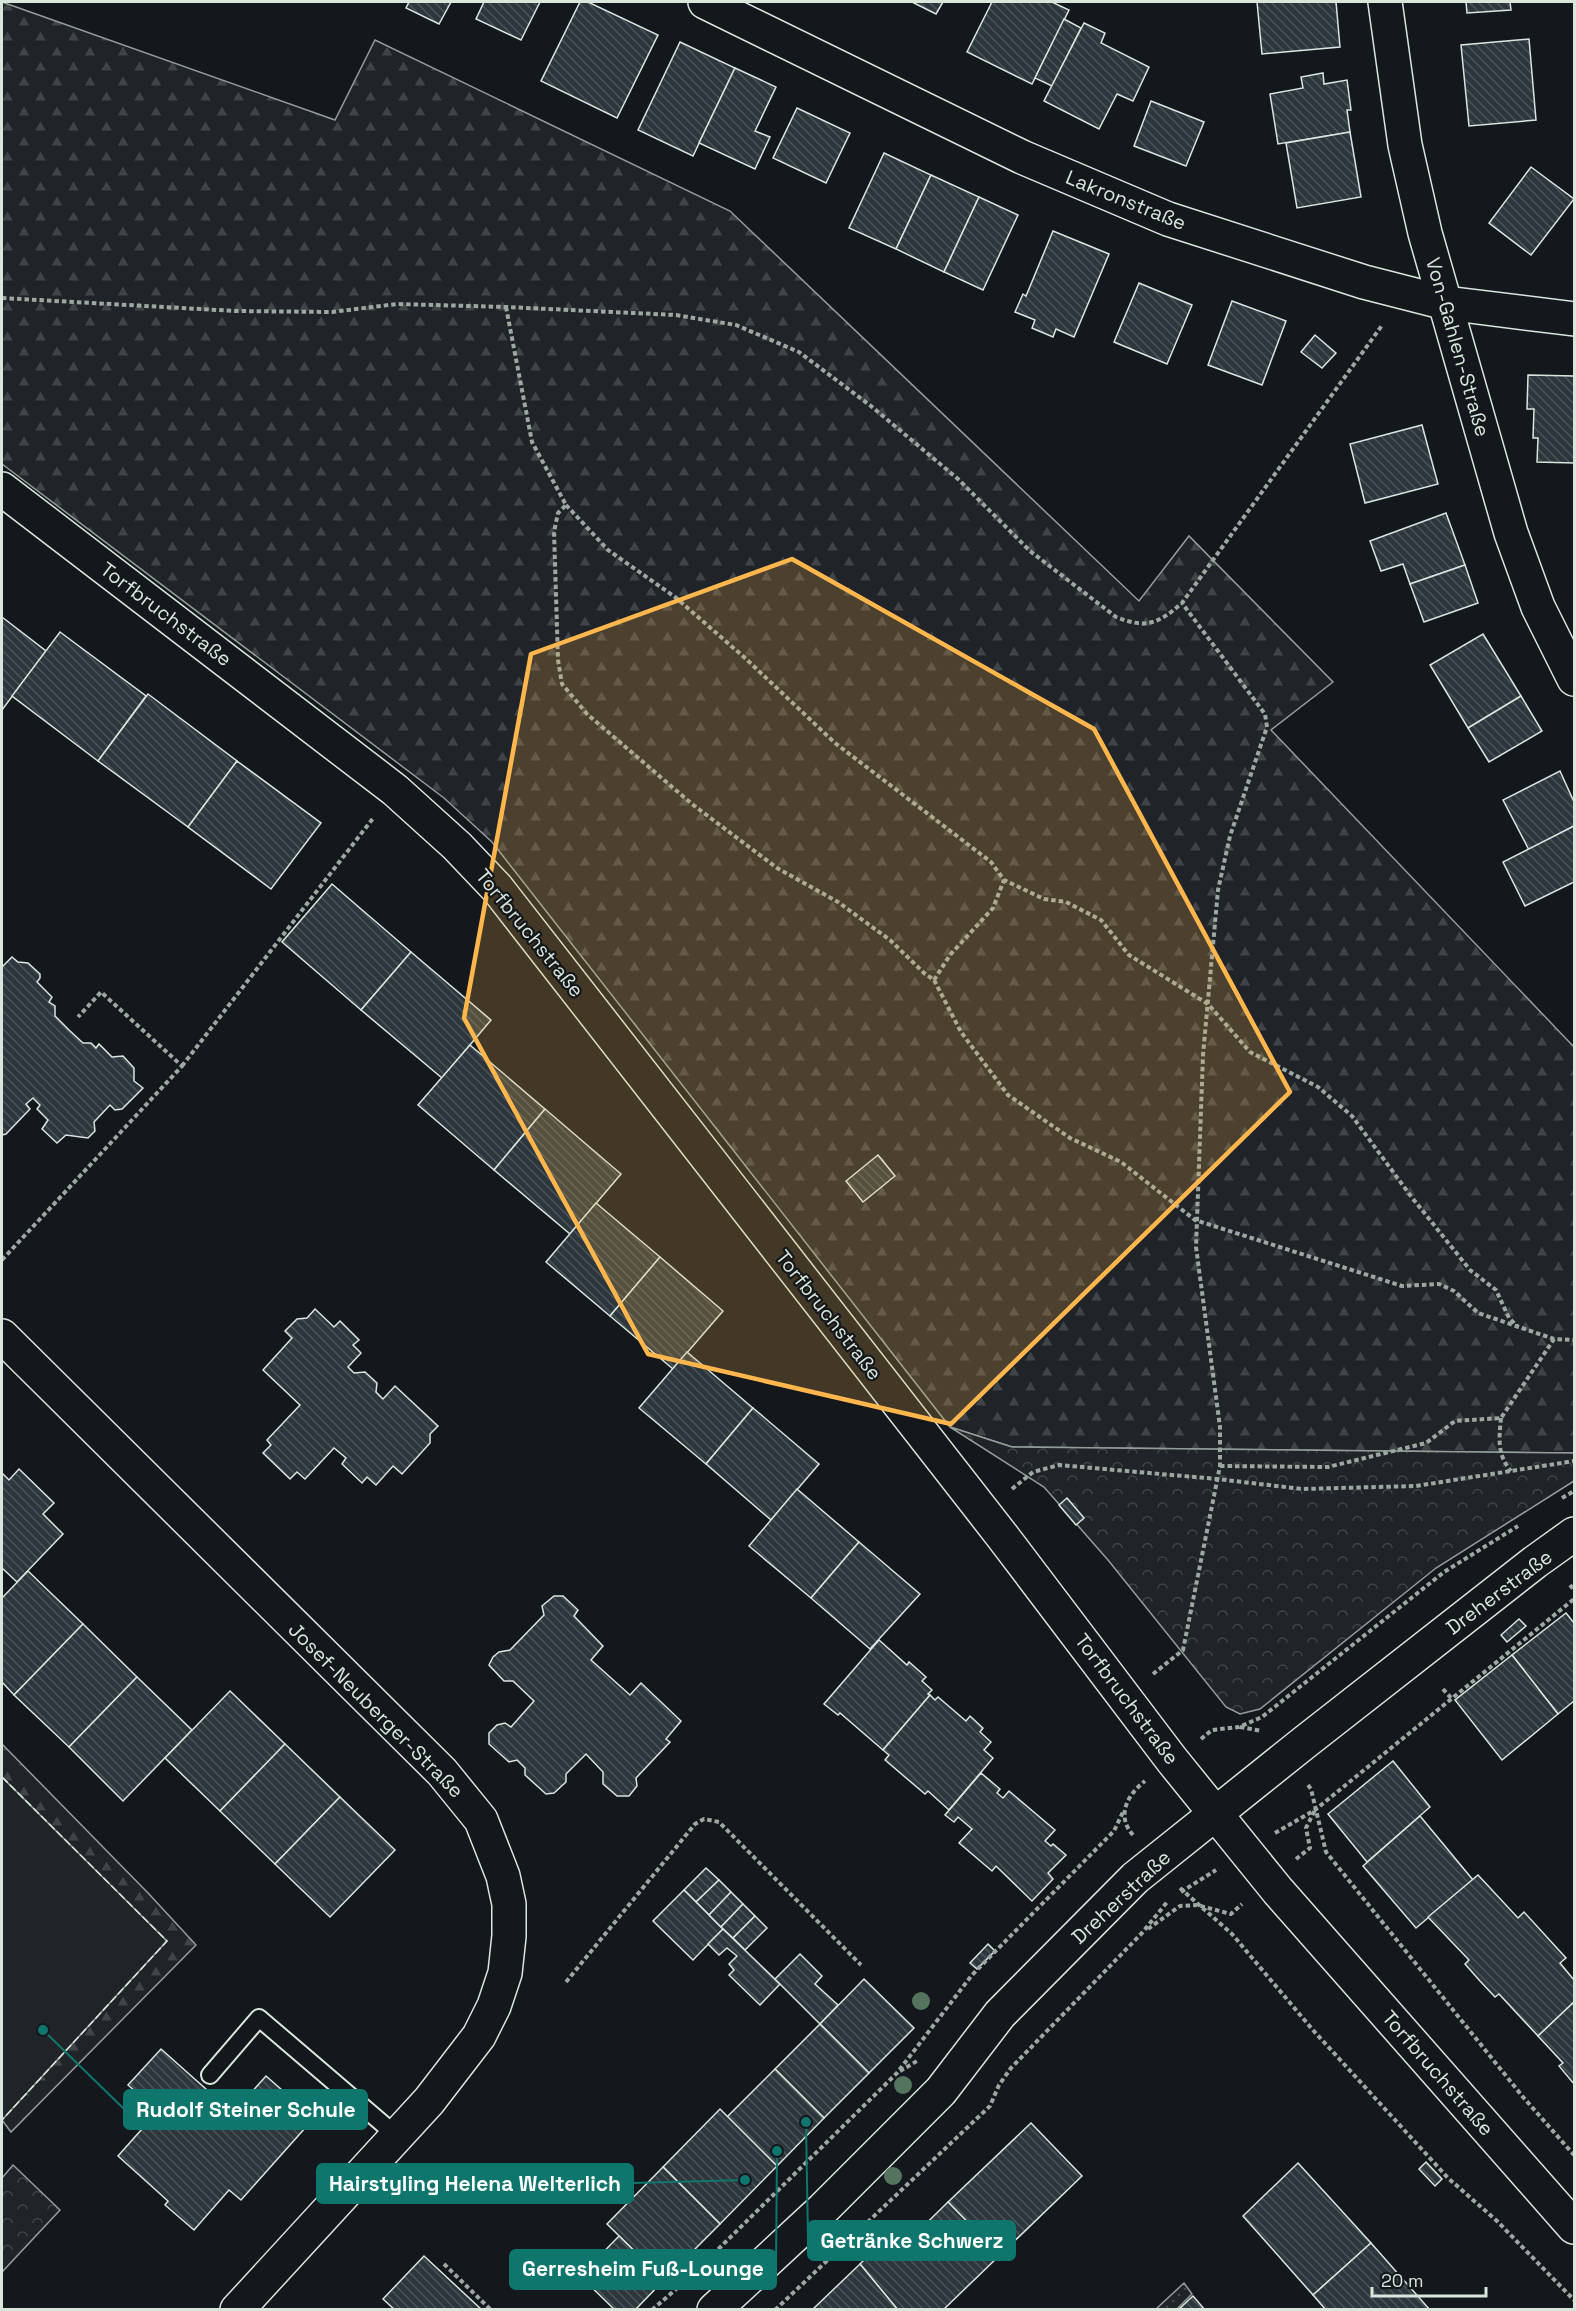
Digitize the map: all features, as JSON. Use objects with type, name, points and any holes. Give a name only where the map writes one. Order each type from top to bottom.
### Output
[{"type":"main road","name":"Lakronstraße","points":[[705,2],[1022,157],[1168,219],[1287,258],[1446,303],[1575,319]]},
{"type":"main road","name":"Von-Gahlen-Straße","points":[[1385,2],[1405,145],[1425,233],[1511,532],[1538,608],[1575,679]]},
{"type":"main road","name":"Torfbruchstraße","points":[[2,489],[395,790],[457,846],[497,888],[1215,1814],[1278,1891],[1575,2227]]},
{"type":"main road","name":"Josef-Neuberger-Straße","points":[[2,1336],[442,1772],[481,1820],[503,1876],[509,1904],[509,1936],[505,1973],[494,2006],[480,2036],[429,2101],[237,2310]]},
{"type":"main road","name":"Dreherstraße","points":[[714,2310],[823,2209],[941,2091],[1000,2014],[1127,1886],[1535,1562],[1575,1534]]},
{"type":"lane","points":[[210,2075],[259,2018],[397,2136]]},
{"type":"path","points":[[2,298],[235,311],[332,312],[397,304],[506,307],[676,315],[736,325],[799,351],[871,405],[958,478],[1030,551],[1116,617],[1146,625],[1165,618],[1182,603],[1383,325],[1389,288]]},
{"type":"path","points":[[506,307],[532,442],[566,505],[608,550],[675,597],[745,658],[835,743],[991,862],[1004,880],[1044,899],[1066,902],[1101,920],[1129,956],[1208,1004],[1250,1052],[1318,1087],[1352,1116],[1470,1270],[1496,1290],[1509,1318],[1519,1328]]},
{"type":"path","points":[[566,505],[558,513],[554,532],[558,660],[562,684],[587,714],[692,804],[777,868],[838,902],[890,940],[934,980],[961,1032],[1008,1095],[1070,1138],[1121,1162],[1195,1220],[1402,1286],[1439,1284],[1454,1292],[1478,1313],[1554,1339],[1575,1340]]},
{"type":"path","points":[[1124,1697],[1183,1650],[1220,1466],[1220,1427],[1196,1247],[1195,1220],[1208,1004],[1219,882],[1230,836],[1267,727],[1264,714],[1182,603]]},
{"type":"path","points":[[2,1260],[182,1066],[395,790]]},
{"type":"path","points":[[934,980],[950,955],[993,908],[1004,880]]},
{"type":"path","points":[[78,1017],[101,992],[182,1066]]},
{"type":"path","points":[[1511,1471],[1502,1461],[1499,1449],[1501,1419],[1554,1339]]},
{"type":"path","points":[[1220,1466],[1328,1467],[1426,1443],[1455,1421],[1501,1419]]},
{"type":"path","points":[[982,1512],[1033,1472],[1059,1466],[1217,1479],[1302,1489],[1416,1486],[1575,1461]]},
{"type":"path","points":[[1554,1503],[1575,1491]]},
{"type":"path","name":"Dreherstraße","points":[[1212,1730],[1239,1726],[1262,1717],[1444,1572],[1524,1522]]},
{"type":"path","points":[[1570,1585],[1575,1590]]},
{"type":"path","points":[[1310,1848],[1306,1828],[1315,1810],[1575,1599]]},
{"type":"path","points":[[1443,1689],[1452,1699]]},
{"type":"path","points":[[1239,1726],[1261,1730]]},
{"type":"path","points":[[1311,1789],[1326,1852],[1523,2097],[1575,2155]]},
{"type":"path","points":[[652,2310],[690,2277],[897,2073],[972,1976],[1114,1831],[1132,1791]]},
{"type":"path","points":[[1124,1810],[1128,1829]]},
{"type":"path","points":[[566,1982],[695,1824],[704,1819],[719,1822],[861,1965]]},
{"type":"path","points":[[1197,1905],[1231,1914]]},
{"type":"path","points":[[1197,1905],[1232,1934],[1312,2030],[1450,2177],[1575,2300]]},
{"type":"path","name":"Dreherstraße","points":[[1142,1933],[1180,1906],[1197,1905]]},
{"type":"path","points":[[444,2264],[490,2310]]},
{"type":"highlighted area","points":[[792,559],[1094,729],[1290,1092],[951,1424],[648,1354],[464,1018],[531,654]]},
{"type":"green space","points":[[2,2],[335,120],[375,40],[730,211],[1139,601],[1189,536],[1333,682],[1271,730],[1574,1047],[1574,1453],[1012,1447],[950,1427],[492,842],[444,798],[2,464]]},
{"type":"green space","points":[[950,1427],[1012,1447],[1574,1453],[1574,1481],[1436,1568],[1260,1709],[1240,1714],[1226,1707],[1108,1560],[1044,1487]]},
{"type":"green space","points":[[2,1744],[196,1945],[11,2132],[2,2120],[167,1941],[2,1777]]},
{"type":"green space","points":[[2,1777],[167,1941],[2,2120]]},
{"type":"green space","points":[[13,2165],[60,2210],[2,2272],[2,2178]]},
{"type":"green space","points":[[1184,2283],[1192,2294],[1177,2309],[1156,2309]]},
{"type":"building","points":[[409,2],[451,2],[439,24],[406,8]]},
{"type":"building","points":[[484,2],[540,2],[521,40],[476,19]]},
{"type":"building","points":[[580,2],[588,2],[658,35],[617,118],[541,81]]},
{"type":"building","points":[[912,2],[943,2],[936,14]]},
{"type":"building","points":[[992,2],[1052,2],[1069,10],[1032,84],[967,52]]},
{"type":"building","points":[[1257,2],[1336,2],[1340,47],[1262,54]]},
{"type":"building","points":[[1466,2],[1510,2],[1511,10],[1467,13]]},
{"type":"building","points":[[1064,19],[1081,28],[1052,86],[1035,78]]},
{"type":"building","points":[[1084,23],[1105,33],[1101,43],[1149,67],[1133,101],[1117,94],[1099,129],[1044,101]]},
{"type":"building","points":[[1529,39],[1536,120],[1469,126],[1461,45]]},
{"type":"building","points":[[680,42],[735,68],[693,156],[638,130]]},
{"type":"building","points":[[735,68],[776,87],[755,131],[770,137],[755,169],[699,143]]},
{"type":"building","points":[[1323,73],[1324,84],[1347,80],[1351,110],[1347,110],[1350,132],[1278,144],[1270,94],[1303,88],[1301,77]]},
{"type":"building","points":[[1151,101],[1204,122],[1186,166],[1134,146]]},
{"type":"building","points":[[797,108],[850,133],[826,183],[773,158]]},
{"type":"building","points":[[1350,132],[1361,197],[1297,208],[1286,143]]},
{"type":"building","points":[[884,153],[931,175],[896,249],[849,228]]},
{"type":"building","points":[[1531,167],[1574,199],[1531,255],[1489,223]]},
{"type":"building","points":[[931,175],[979,197],[944,272],[896,249]]},
{"type":"building","points":[[979,197],[1018,215],[983,290],[944,272]]},
{"type":"building","points":[[1053,231],[1109,254],[1074,337],[1056,329],[1053,337],[1032,328],[1035,320],[1015,312],[1023,294],[1026,296]]},
{"type":"building","points":[[1139,283],[1192,305],[1167,364],[1114,342]]},
{"type":"building","points":[[1232,301],[1286,321],[1262,385],[1208,365]]},
{"type":"building","points":[[1315,335],[1336,353],[1322,368],[1301,352]]},
{"type":"building","points":[[1528,375],[1574,376],[1574,463],[1537,462],[1538,438],[1533,438],[1534,409],[1527,409]]},
{"type":"building","points":[[1422,425],[1438,484],[1365,503],[1350,444]]},
{"type":"building","points":[[1446,513],[1465,565],[1410,584],[1403,564],[1381,571],[1370,541]]},
{"type":"building","points":[[1465,565],[1478,603],[1424,622],[1410,584]]},
{"type":"building","points":[[2,617],[46,651],[2,710]]},
{"type":"building","points":[[60,632],[146,696],[98,761],[12,696]]},
{"type":"building","points":[[1483,634],[1521,696],[1468,728],[1430,665]]},
{"type":"building","points":[[148,694],[237,761],[188,827],[98,761]]},
{"type":"building","points":[[1521,696],[1542,731],[1489,762],[1468,728]]},
{"type":"building","points":[[237,761],[321,823],[271,889],[188,827]]},
{"type":"building","points":[[1560,771],[1574,802],[1574,826],[1529,850],[1503,800]]},
{"type":"building","points":[[1574,826],[1574,882],[1525,906],[1503,862]]},
{"type":"building","points":[[332,884],[411,952],[361,1010],[282,942]]},
{"type":"building","points":[[411,952],[491,1020],[442,1078],[361,1010]]},
{"type":"building","points":[[12,957],[18,962],[28,963],[40,974],[37,982],[52,997],[49,1002],[55,1006],[55,1016],[83,1043],[91,1043],[96,1048],[99,1044],[112,1057],[123,1056],[134,1068],[134,1081],[143,1088],[122,1109],[115,1110],[110,1105],[94,1122],[95,1131],[88,1138],[66,1135],[57,1143],[42,1129],[48,1120],[37,1109],[40,1105],[33,1098],[26,1104],[30,1109],[6,1134],[2,1135],[2,967]]},
{"type":"building","points":[[470,1045],[545,1109],[494,1170],[418,1105]]},
{"type":"building","points":[[545,1109],[621,1174],[570,1234],[494,1170]]},
{"type":"building","points":[[878,1155],[895,1176],[863,1202],[846,1181]]},
{"type":"building","points":[[596,1203],[660,1257],[610,1316],[546,1262]]},
{"type":"building","points":[[660,1257],[723,1311],[673,1369],[610,1316]]},
{"type":"building","points":[[315,1309],[334,1327],[340,1321],[359,1340],[353,1345],[361,1353],[348,1367],[354,1373],[365,1372],[377,1383],[376,1392],[383,1399],[395,1386],[438,1426],[430,1434],[430,1443],[402,1474],[393,1466],[376,1485],[367,1477],[362,1483],[342,1464],[346,1458],[334,1448],[305,1479],[297,1472],[290,1479],[263,1453],[271,1445],[267,1440],[300,1405],[263,1370],[292,1338],[285,1331],[297,1319],[307,1318]]},
{"type":"building","points":[[687,1352],[753,1408],[706,1464],[639,1408]]},
{"type":"building","points":[[753,1408],[819,1464],[771,1520],[706,1464]]},
{"type":"building","points":[[19,1469],[54,1503],[43,1514],[63,1534],[17,1582],[2,1568],[2,1473],[9,1480]]},
{"type":"building","points":[[797,1489],[859,1542],[811,1598],[749,1546]]},
{"type":"building","points":[[1067,1498],[1084,1518],[1076,1525],[1059,1505]]},
{"type":"building","points":[[859,1542],[920,1594],[870,1649],[811,1598]]},
{"type":"building","points":[[28,1571],[83,1624],[14,1695],[2,1682],[2,1598]]},
{"type":"building","points":[[554,1596],[563,1596],[578,1610],[574,1616],[603,1646],[591,1660],[630,1695],[641,1683],[681,1721],[666,1739],[670,1742],[636,1778],[637,1786],[629,1796],[617,1796],[603,1784],[603,1772],[586,1754],[566,1774],[566,1782],[554,1793],[546,1794],[525,1775],[525,1768],[517,1760],[509,1762],[489,1744],[489,1733],[497,1725],[505,1723],[511,1727],[534,1701],[513,1681],[504,1681],[489,1665],[493,1657],[499,1652],[510,1650],[544,1615],[542,1606]]},
{"type":"building","points":[[1566,1613],[1574,1623],[1574,1701],[1558,1714],[1512,1655]]},
{"type":"building","points":[[1519,1619],[1526,1626],[1507,1642],[1501,1635]]},
{"type":"building","points":[[83,1624],[137,1677],[69,1747],[14,1695]]},
{"type":"building","points":[[879,1640],[907,1665],[909,1662],[926,1677],[922,1681],[932,1690],[883,1750],[840,1713],[838,1715],[824,1704]]},
{"type":"building","points":[[1512,1655],[1558,1714],[1502,1760],[1455,1700]]},
{"type":"building","points":[[137,1677],[192,1730],[123,1801],[69,1747]]},
{"type":"building","points":[[230,1691],[285,1744],[220,1811],[165,1758]]},
{"type":"building","points":[[930,1695],[935,1700],[938,1697],[966,1721],[970,1716],[983,1728],[980,1732],[991,1742],[984,1750],[993,1758],[949,1810],[928,1791],[925,1794],[885,1760],[889,1755],[883,1750]]},
{"type":"building","points":[[285,1744],[340,1797],[275,1864],[220,1811]]},
{"type":"building","points":[[1393,1761],[1430,1807],[1367,1862],[1328,1814]]},
{"type":"building","points":[[981,1773],[1000,1789],[997,1793],[1003,1798],[1009,1791],[1055,1830],[1045,1841],[1051,1846],[1053,1844],[1066,1855],[1048,1873],[1053,1879],[1032,1901],[996,1866],[992,1871],[959,1843],[972,1829],[958,1817],[954,1822],[945,1815]]},
{"type":"building","points":[[340,1797],[395,1850],[330,1917],[275,1864]]},
{"type":"building","points":[[1420,1816],[1473,1880],[1416,1928],[1363,1866]]},
{"type":"building","points":[[706,1868],[719,1880],[696,1902],[684,1890]]},
{"type":"building","points":[[1478,1875],[1518,1918],[1524,1912],[1566,1958],[1560,1963],[1574,1980],[1574,2002],[1538,2036],[1499,1994],[1495,1997],[1480,1981],[1465,1964],[1469,1960],[1428,1917]]},
{"type":"building","points":[[719,1880],[731,1892],[709,1915],[696,1902]]},
{"type":"building","points":[[684,1890],[723,1929],[693,1960],[653,1921]]},
{"type":"building","points":[[731,1892],[743,1904],[721,1927],[709,1915]]},
{"type":"building","points":[[743,1904],[755,1916],[733,1938],[721,1927]]},
{"type":"building","points":[[755,1916],[767,1928],[745,1950],[733,1938]]},
{"type":"building","points":[[723,1929],[780,1984],[760,2005],[729,1975],[734,1970],[729,1964],[737,1956],[727,1948],[719,1955],[708,1944]]},
{"type":"building","points":[[988,1944],[995,1951],[977,1969],[970,1963]]},
{"type":"building","points":[[800,1954],[822,1976],[815,1984],[838,2005],[820,2024],[775,1979]]},
{"type":"building","points":[[864,1979],[914,2028],[869,2073],[820,2024]]},
{"type":"building","points":[[1574,2002],[1574,2084],[1559,2066],[1563,2063],[1538,2036]]},
{"type":"building","points":[[820,2024],[869,2073],[824,2118],[775,2069]]},
{"type":"building","points":[[161,2049],[233,2113],[266,2076],[314,2118],[241,2200],[229,2190],[194,2230],[165,2205],[168,2201],[118,2156],[158,2111],[128,2085]]},
{"type":"building","points":[[775,2069],[824,2118],[777,2166],[727,2117]]},
{"type":"building","points":[[720,2109],[777,2166],[720,2224],[663,2167]]},
{"type":"building","points":[[1031,2123],[1082,2176],[1000,2255],[948,2202]]},
{"type":"building","points":[[1426,2162],[1442,2179],[1435,2186],[1419,2169]]},
{"type":"building","points":[[1298,2163],[1371,2243],[1313,2295],[1243,2216]]},
{"type":"building","points":[[663,2167],[720,2224],[664,2280],[607,2224]]},
{"type":"building","points":[[948,2202],[1000,2255],[943,2310],[898,2310],[860,2264],[873,2251],[885,2252],[891,2258]]},
{"type":"building","points":[[619,2236],[664,2280],[635,2310],[615,2310],[580,2276]]},
{"type":"building","points":[[1371,2243],[1430,2310],[1326,2310],[1313,2295]]},
{"type":"building","points":[[424,2256],[482,2310],[395,2310],[383,2299]]},
{"type":"building","points":[[860,2264],[898,2310],[812,2310]]},
{"type":"building","points":[[1193,2296],[1205,2310],[1178,2310]]},
{"type":"fence","points":[[2,1777],[167,1941],[2,2120]]},
{"type":"place","name":"Rudolf Steiner Schule","points":[[43,2030]]},
{"type":"place","name":"Getränke Schwerz","points":[[806,2122]]},
{"type":"place","name":"Gerresheim Fuß-Lounge","points":[[777,2151]]},
{"type":"place","name":"Hairstyling Helena Welterlich","points":[[745,2180]]}]
